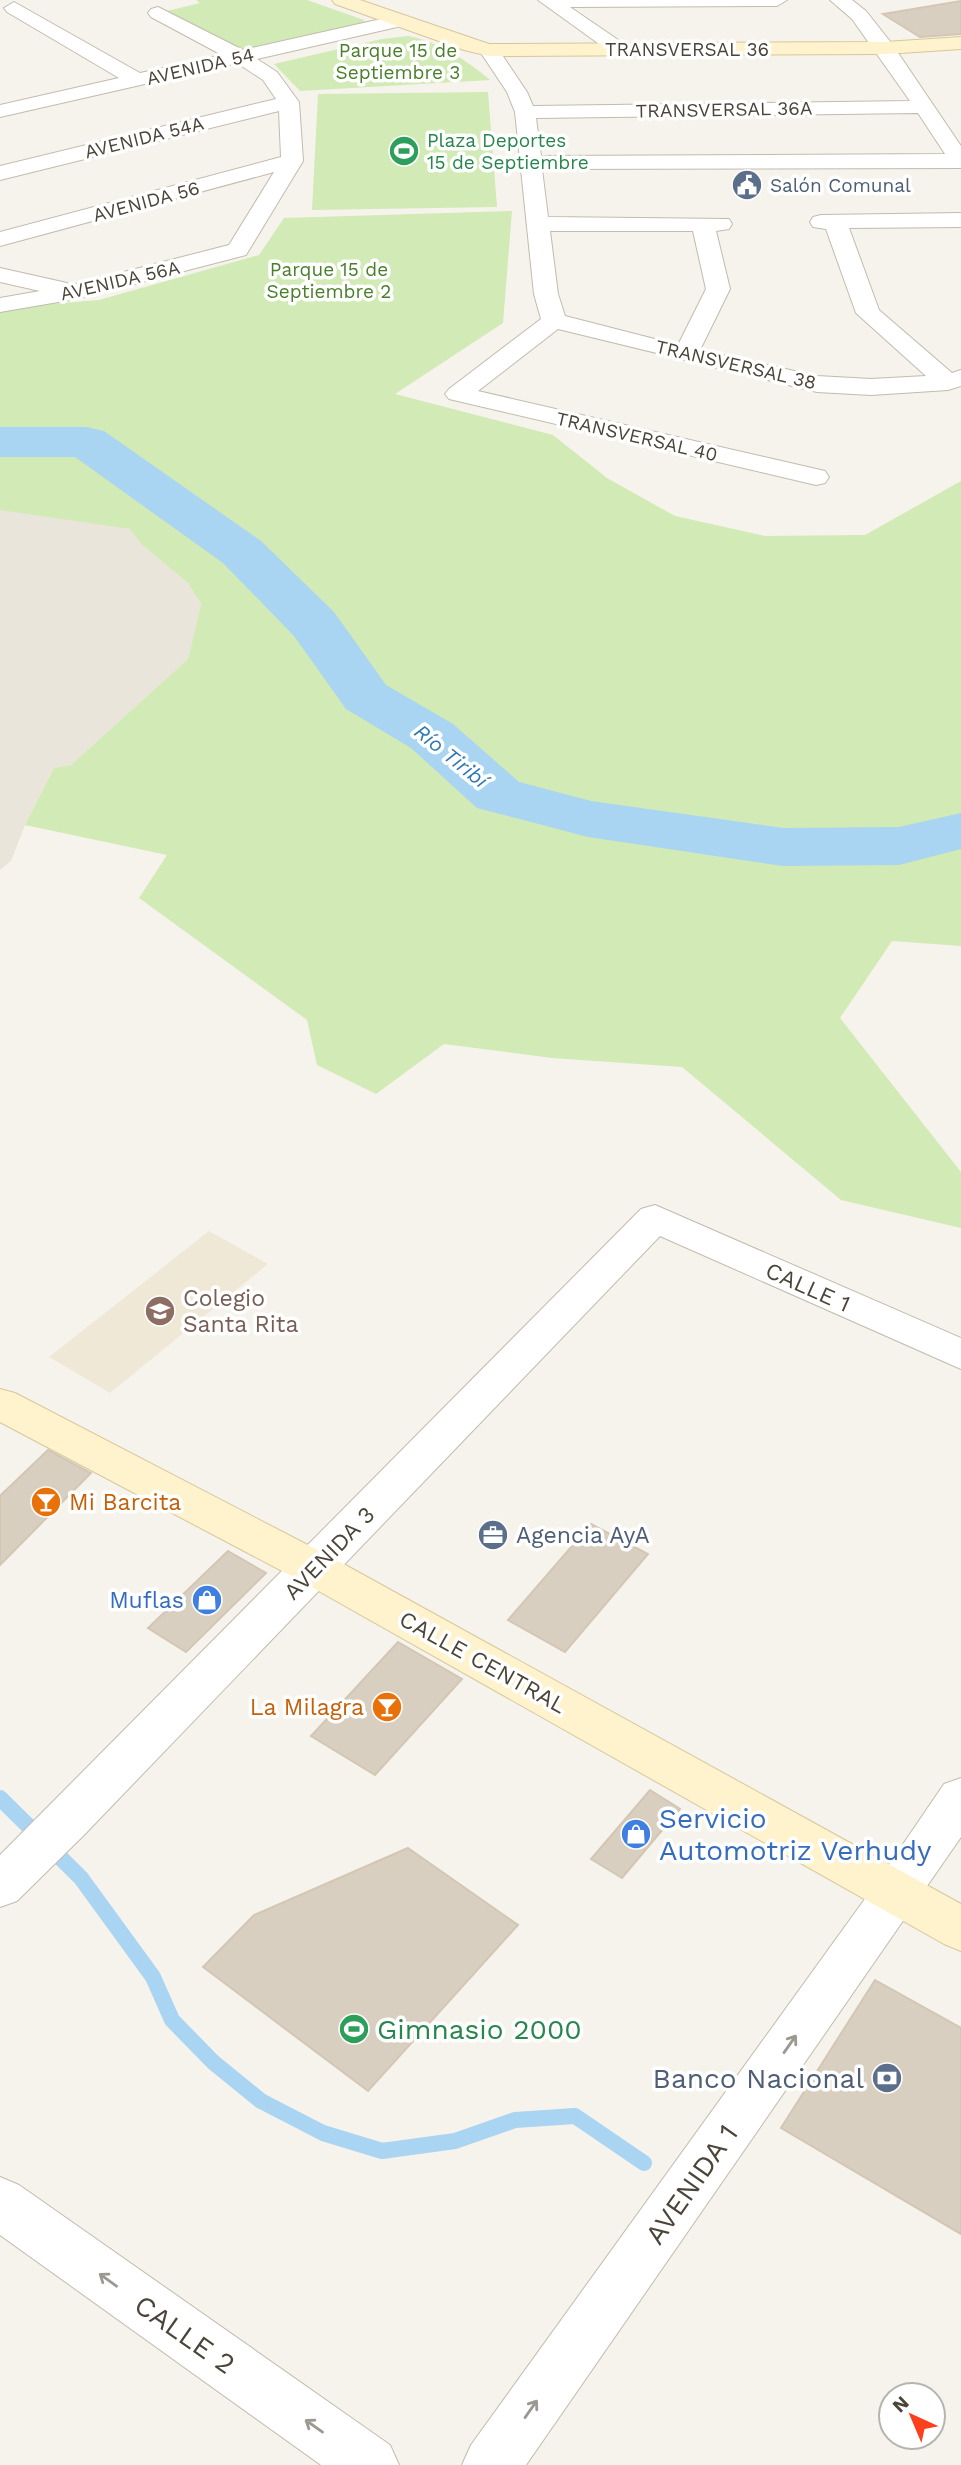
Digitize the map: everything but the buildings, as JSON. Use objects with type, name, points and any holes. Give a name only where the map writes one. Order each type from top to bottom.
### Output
[{"type":"street","name":"TRANSVERSAL 36","points":[[342,0],[489,50],[885,48],[961,43]]},
{"type":"street","points":[[549,1],[777,0]]},
{"type":"street","points":[[840,0],[859,15],[885,48],[960,161]]},
{"type":"street","points":[[549,1],[621,50]]},
{"type":"street","points":[[7,9],[39,3]]},
{"type":"street","points":[[7,9],[138,81]]},
{"type":"street","points":[[158,13],[241,57],[270,76],[289,102],[292,162]]},
{"type":"street","name":"AVENIDA 54","points":[[0,111],[399,21]]},
{"type":"street","points":[[489,50],[517,92],[525,112],[546,295],[554,321]]},
{"type":"street","name":"AVENIDA 54A","points":[[0,173],[289,102]]},
{"type":"street","name":"TRANSVERSAL 36A","points":[[525,112],[923,107]]},
{"type":"street","points":[[530,163],[960,161]]},
{"type":"street","name":"AVENIDA 56","points":[[0,239],[292,162]]},
{"type":"street","name":"AVENIDA 56A","points":[[0,305],[76,292],[238,250],[292,162]]},
{"type":"street","points":[[955,380],[868,313],[828,222],[961,220]]},
{"type":"street","points":[[539,224],[712,224],[718,289],[685,353]]},
{"type":"street","points":[[0,275],[76,292]]},
{"type":"street","name":"TRANSVERSAL 38","points":[[554,321],[817,383],[871,387],[955,380]]},
{"type":"street","name":"TRANSVERSAL 40","points":[[554,321],[458,394],[816,477]]},
{"type":"street","name":"CALLE 1","points":[[655,1218],[961,1355]]},
{"type":"street","name":"AVENIDA 3","points":[[12,1873],[67,1821],[655,1218]]},
{"type":"street","name":"CALLE CENTRAL","points":[[0,1404],[314,1568],[961,1929]]},
{"type":"street","name":"AVENIDA 1","points":[[491,2465],[897,1893],[961,1798]]},
{"type":"street","name":"CALLE 2","points":[[0,2203],[370,2465]]},
{"type":"shaded area","points":[[8,509],[130,529],[141,544],[188,583],[201,604],[188,659],[71,765],[54,768],[25,825],[11,861],[0,870],[0,510]]},
{"type":"shaded area","name":"Colegio Santa Rita","points":[[209,1231],[268,1264],[110,1393],[49,1357]]},
{"type":"green space","points":[[196,0],[307,0],[364,20],[365,23],[239,53],[167,11],[200,3]]},
{"type":"green space","name":"Parque 15 de Septiembre 3","points":[[408,36],[452,53],[490,80],[300,91],[274,64],[382,39]]},
{"type":"green space","name":"Plaza Deportes 15 de Septiembre","points":[[488,92],[497,207],[312,210],[318,94]]},
{"type":"green space","name":"Parque 15 de Septiembre 2","points":[[512,211],[503,323],[395,394],[553,435],[607,478],[675,516],[765,536],[865,535],[961,481],[961,946],[892,941],[840,1018],[961,1172],[961,1228],[841,1200],[682,1067],[552,1058],[444,1044],[376,1094],[317,1065],[307,1020],[139,898],[167,855],[25,825],[54,768],[71,765],[188,659],[201,604],[188,583],[141,544],[130,529],[0,510],[0,308],[99,300],[259,255],[284,218]]},
{"type":"waterway","name":"Río Tiribí","points":[[0,442],[86,442],[242,552],[314,624],[366,697],[432,736],[498,795],[588,819],[783,847],[899,846],[961,831]]},
{"type":"waterway","points":[[0,1798],[81,1878],[153,1977],[172,2020],[213,2062],[261,2101],[323,2133],[382,2151],[455,2141],[515,2120],[575,2116],[644,2163]]},
{"type":"place","name":"Plaza Deportes 15 de Septiembre","points":[[404,151]]},
{"type":"place","name":"Salón Comunal","points":[[747,185]]},
{"type":"place","name":"Colegio Santa Rita","points":[[160,1311]]},
{"type":"place","name":"Mi Barcita","points":[[46,1502]]},
{"type":"place","name":"Agencia AyA","points":[[493,1535]]},
{"type":"place","name":"Muflas","points":[[207,1600]]},
{"type":"place","name":"La Milagra","points":[[387,1707]]},
{"type":"place","name":"Servicio Automotriz Verhudy","points":[[636,1834]]},
{"type":"place","name":"Gimnasio 2000","points":[[354,2029]]},
{"type":"place","name":"Banco Nacional","points":[[887,2078]]}]
